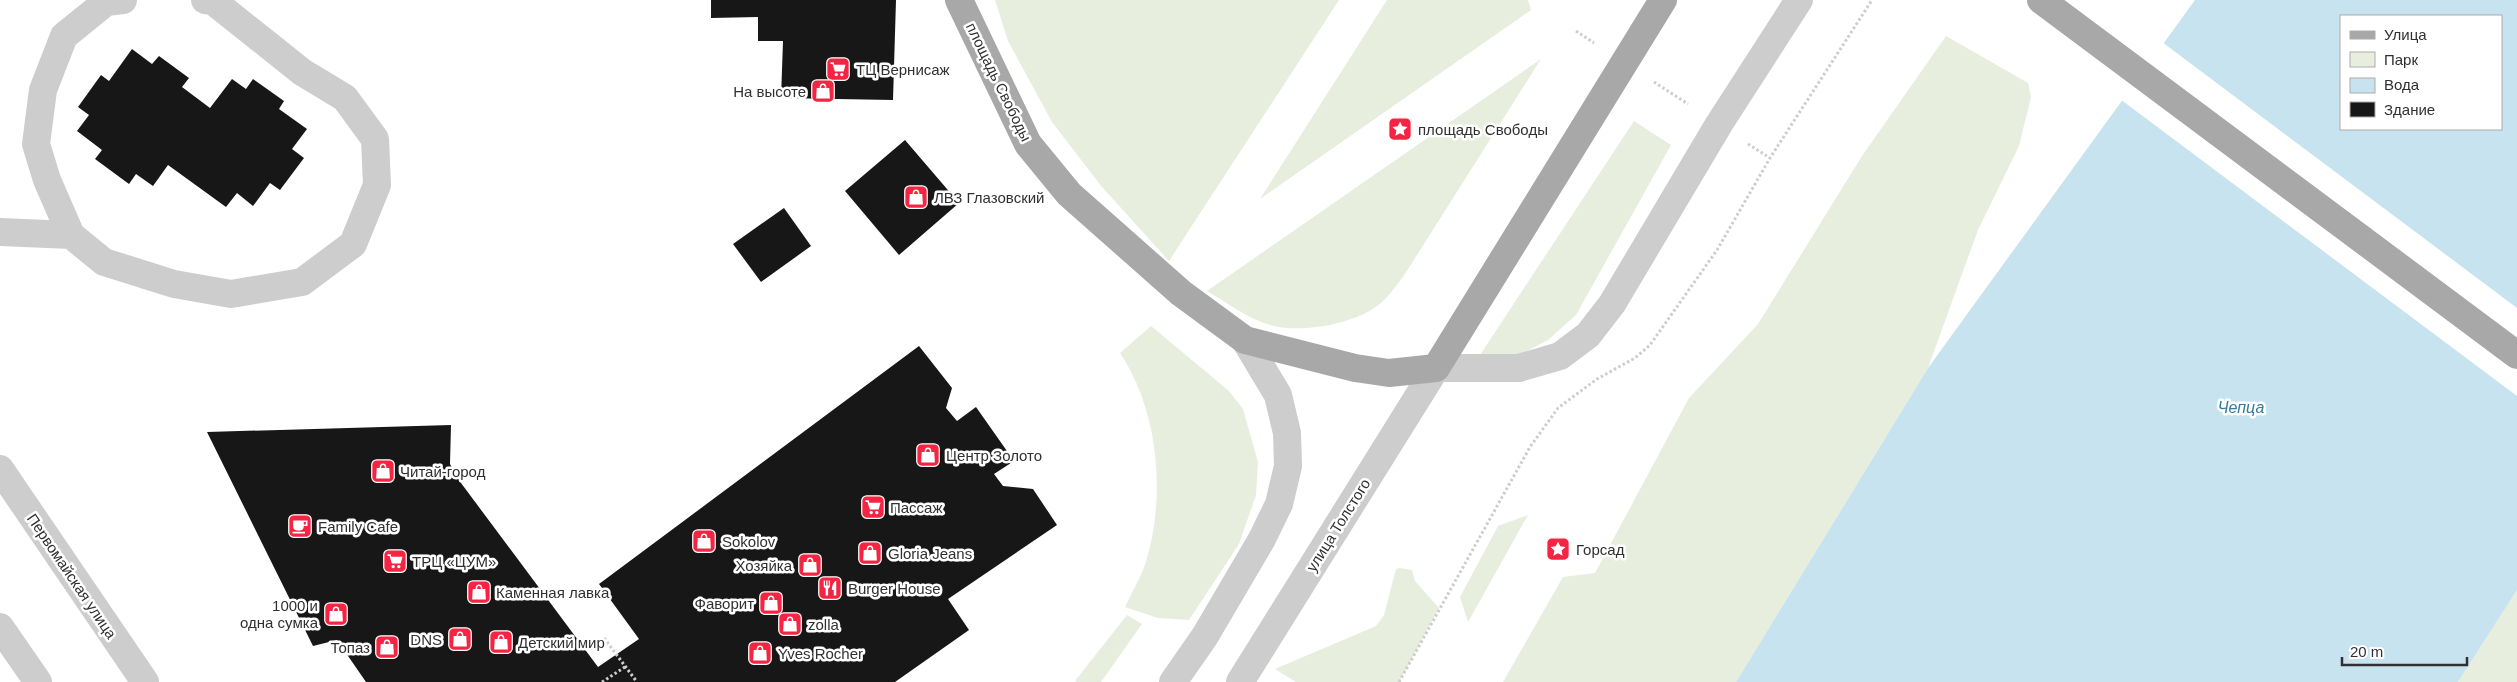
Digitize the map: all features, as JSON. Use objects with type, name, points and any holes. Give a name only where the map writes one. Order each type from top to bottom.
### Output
[{"type":"main road","name":"площадь Свободы","points":[[959,0],[1028,144],[1069,194],[1181,293],[1245,340],[1363,370],[1390,373],[1436,368]]},
{"type":"main road","points":[[1436,368],[1664,0]]},
{"type":"main road","points":[[1625,62],[1679,0]]},
{"type":"main road","points":[[2044,2],[2517,355]]},
{"type":"street","points":[[123,0],[106,2],[64,36],[43,90],[36,144],[47,180],[71,235],[104,262],[174,284],[231,294],[302,282],[354,244],[377,185],[374,140],[345,98],[302,72],[213,1],[205,0]]},
{"type":"street","points":[[1436,368],[1519,368],[1560,356],[1588,335],[1612,304],[1719,124],[1799,0]]},
{"type":"street","points":[[0,232],[71,235]]},
{"type":"street","name":"площадь Свободы","points":[[1174,682],[1205,636],[1262,539],[1279,504],[1288,466],[1287,433],[1278,395],[1245,340]]},
{"type":"street","name":"улица Толстого","points":[[1240,682],[1436,368]]},
{"type":"street","name":"Первомайская улица","points":[[0,469],[145,682]]},
{"type":"street","points":[[0,627],[38,682]]},
{"type":"path","points":[[1399,682],[1530,447],[1558,408],[1597,379],[1635,358],[1650,345],[1717,250],[1770,158],[1872,0]]},
{"type":"path","points":[[1576,31],[1770,158]]},
{"type":"path","points":[[604,638],[637,682]]},
{"type":"path","points":[[602,682],[625,667]]},
{"type":"green space","points":[[995,0],[1339,0],[1169,261],[1102,187],[1052,122],[1008,41]]},
{"type":"green space","points":[[1387,0],[1528,0],[1531,10],[1260,199]]},
{"type":"green space","points":[[1946,36],[2028,83],[2031,97],[2019,146],[1978,230],[1928,368],[1736,682],[1503,682],[1563,577],[1595,573],[1689,398],[1758,324],[1862,156]]},
{"type":"green space","points":[[1541,59],[1405,274],[1389,295],[1373,309],[1348,320],[1319,327],[1278,327],[1250,317],[1207,291]]},
{"type":"green space","points":[[1634,121],[1671,145],[1576,315],[1548,340],[1516,357],[1476,361]]},
{"type":"green space","points":[[1151,326],[1229,391],[1243,409],[1258,462],[1256,495],[1239,544],[1189,620],[1158,618],[1125,607],[1146,562],[1156,510],[1157,482],[1151,427],[1133,376],[1120,353]]},
{"type":"green space","points":[[1528,515],[1468,622],[1460,597],[1498,526]]},
{"type":"green space","points":[[1396,569],[1412,570],[1415,581],[1439,608],[1399,682],[1296,682],[1275,669],[1376,626],[1384,615]]},
{"type":"green space","points":[[2517,590],[2517,682],[2458,682]]},
{"type":"green space","points":[[1127,615],[1142,624],[1101,682],[1075,681]]},
{"type":"water","name":"Чепца","points":[[2195,0],[2517,0],[2517,590],[2458,682],[1736,682],[1928,368]]},
{"type":"pier","points":[[2162,42],[2517,308],[2517,396],[2120,99]]},
{"type":"building","name":"ТЦ Вернисаж","points":[[711,0],[896,0],[893,100],[781,98],[783,41],[758,41],[758,17],[711,18]]},
{"type":"building","points":[[132,49],[152,64],[159,56],[189,78],[182,87],[210,108],[232,79],[246,89],[253,79],[284,101],[279,109],[307,129],[292,149],[304,158],[280,190],[270,183],[253,206],[237,193],[226,207],[168,165],[153,186],[136,174],[129,184],[95,159],[102,150],[77,131],[89,115],[78,107],[101,75],[109,81]]},
{"type":"building","points":[[905,140],[959,203],[899,255],[845,191]]},
{"type":"building","points":[[784,208],[811,246],[761,282],[733,244]]},
{"type":"building","points":[[919,346],[952,388],[946,408],[957,421],[976,407],[1014,461],[994,474],[1003,486],[1033,489],[1057,525],[948,599],[969,630],[895,682],[366,682],[337,640],[313,646],[207,432],[451,425],[450,464],[461,483],[598,667],[639,639],[599,584]]},
{"type":"place","name":"ТЦ Вернисаж","points":[[838,69]]},
{"type":"place","name":"На высоте","points":[[823,91]]},
{"type":"place","name":"площадь Свободы","points":[[1400,129]]},
{"type":"place","name":"ЛВЗ Глазовский","points":[[916,197]]},
{"type":"place","name":"Центр Золото","points":[[928,455]]},
{"type":"place","name":"Читай-город","points":[[383,471]]},
{"type":"place","name":"Пассаж","points":[[873,507]]},
{"type":"place","name":"Family Cafe","points":[[300,526]]},
{"type":"place","name":"Sokolov","points":[[704,541]]},
{"type":"place","name":"Горсад","points":[[1558,549]]},
{"type":"place","name":"Gloria Jeans","points":[[870,553]]},
{"type":"place","name":"ТРЦ «ЦУМ»","points":[[395,561]]},
{"type":"place","name":"Хозяйка","points":[[810,565]]},
{"type":"place","name":"Burger House","points":[[830,588]]},
{"type":"place","name":"Каменная лавка","points":[[479,592]]},
{"type":"place","name":"Фаворит","points":[[771,603]]},
{"type":"place","name":"1000 и одна сумка","points":[[336,614]]},
{"type":"place","name":"zolla","points":[[790,624]]},
{"type":"place","name":"DNS","points":[[460,639]]},
{"type":"place","name":"Детский мир","points":[[501,642]]},
{"type":"place","name":"Топаз","points":[[387,647]]},
{"type":"place","name":"Yves Rocher","points":[[760,653]]}]
